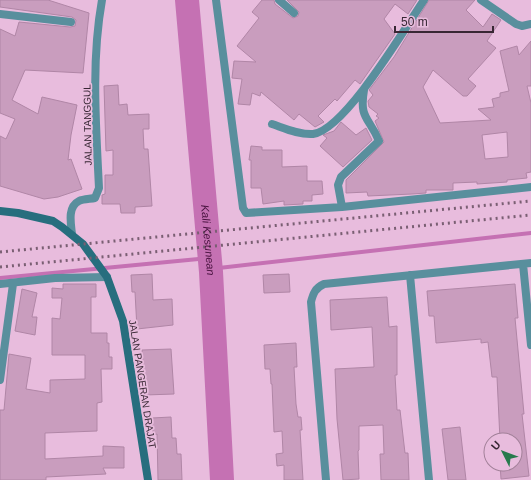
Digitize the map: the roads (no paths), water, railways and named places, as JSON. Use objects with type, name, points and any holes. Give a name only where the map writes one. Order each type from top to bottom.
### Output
[{"type":"street","name":"JALAN TANGGUL","points":[[72,234],[70,216],[76,204],[80,201],[94,198],[99,188],[96,101],[97,54],[102,0]]},
{"type":"street","points":[[216,0],[243,208],[246,213],[258,214],[342,207],[531,187]]},
{"type":"street","points":[[279,0],[294,12]]},
{"type":"street","points":[[272,124],[298,132],[314,134],[330,127],[343,116],[364,89],[424,0]]},
{"type":"street","points":[[481,0],[516,24],[522,26],[531,24]]},
{"type":"street","points":[[0,14],[71,22]]},
{"type":"street","points":[[342,207],[338,185],[340,177],[378,140],[363,113],[362,104],[364,89]]},
{"type":"street","name":"JALAN PANGERAN DRAJAT","points":[[0,211],[18,213],[53,222],[72,234],[96,261],[106,276],[124,321],[148,480]]},
{"type":"street","points":[[326,480],[311,302],[313,294],[318,286],[324,284],[527,263],[531,345]]},
{"type":"street","points":[[410,275],[429,480]]},
{"type":"street","points":[[0,284],[13,284],[55,278],[106,276]]},
{"type":"street","points":[[0,380],[13,284]]},
{"type":"waterway","name":"Kali Kesunean","points":[[187,0],[211,272],[222,480]]},
{"type":"waterway","points":[[210,269],[531,233]]},
{"type":"waterway","points":[[0,278],[209,258]]},
{"type":"railway","points":[[0,252],[531,201]]},
{"type":"railway","points":[[0,267],[531,215]]}]
